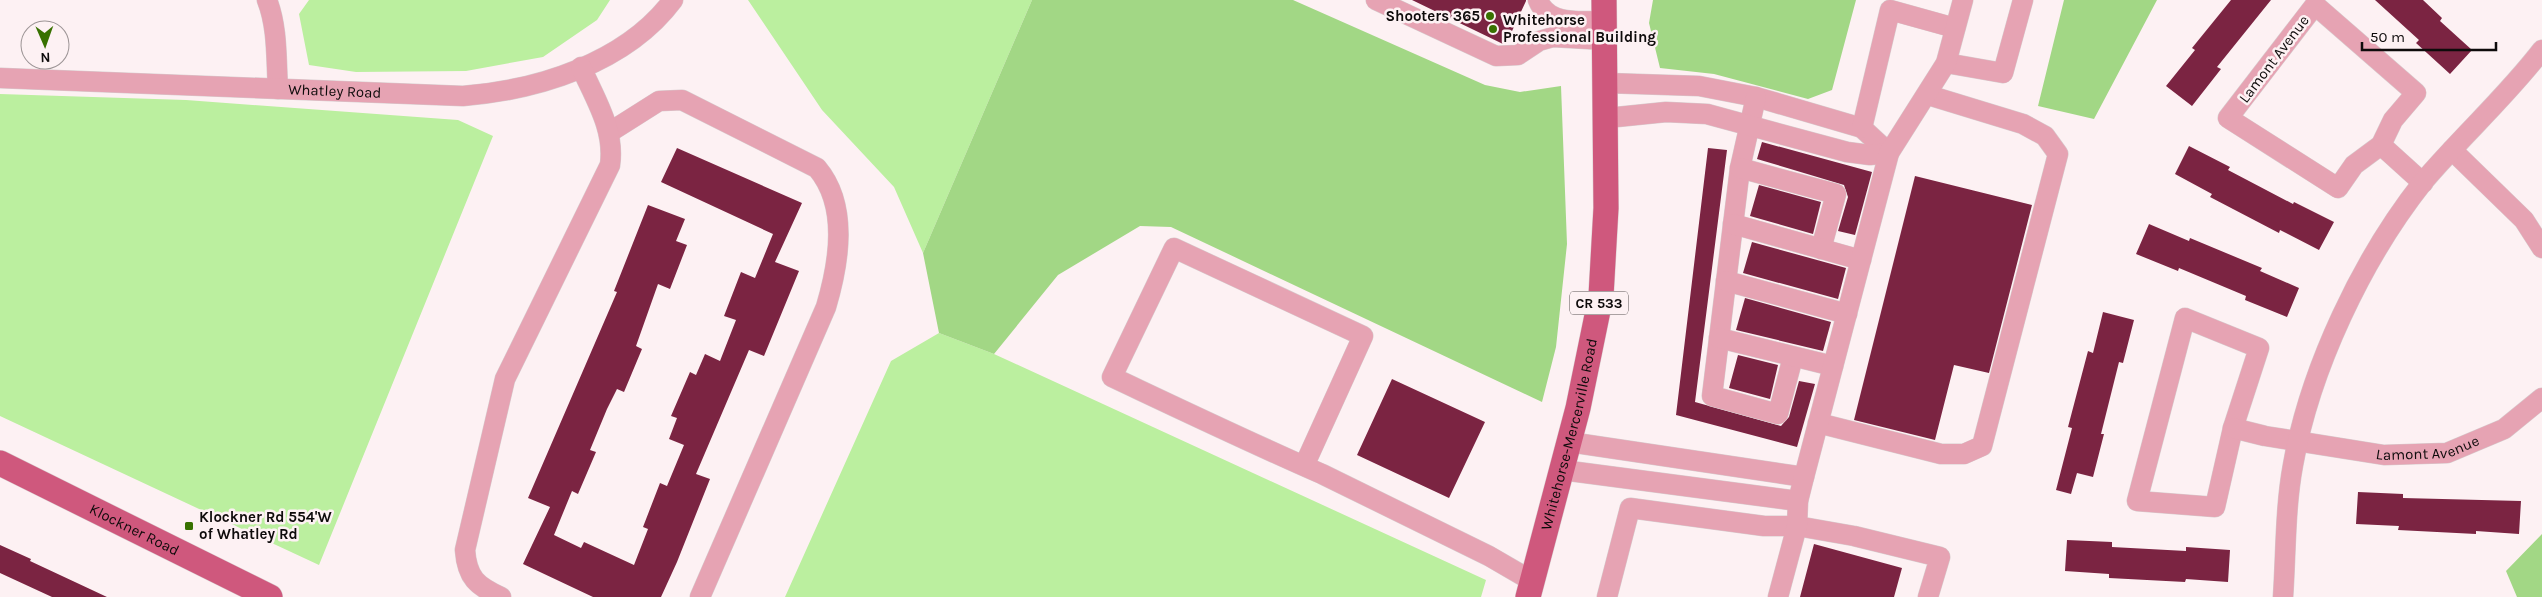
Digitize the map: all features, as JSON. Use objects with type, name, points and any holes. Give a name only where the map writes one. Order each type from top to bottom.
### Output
[{"type":"main road","name":"Whitehorse-Mercerville Road","points":[[1530,589],[1569,442],[1601,296],[1606,208],[1607,118],[1604,20]]},
{"type":"main road","name":"Klockner Road","points":[[0,463],[270,597]]},
{"type":"street","points":[[269,0],[276,46],[278,89]]},
{"type":"street","name":"Whatley Road","points":[[0,78],[463,96],[497,94],[525,88],[607,56],[652,23],[673,0]]},
{"type":"street","points":[[1376,0],[1496,56],[1518,55],[1539,41],[1566,37],[1604,20]]},
{"type":"street","points":[[1778,597],[1797,526],[1798,501],[1804,477],[1889,153],[1928,95],[1946,63],[1963,0]]},
{"type":"street","points":[[1946,63],[1995,73],[2003,72],[2023,0]]},
{"type":"street","points":[[1862,128],[1885,5],[1955,28]]},
{"type":"street","name":"Lamont Avenue","points":[[2316,5],[2416,93],[2393,120],[2380,145],[2354,165],[2338,188],[2228,118],[2316,5]]},
{"type":"street","points":[[1539,41],[1541,6],[1568,21],[1604,20]]},
{"type":"street","points":[[2283,597],[2292,466],[2322,363],[2343,314],[2399,216],[2423,183],[2542,50]]},
{"type":"street","points":[[501,597],[482,588],[472,577],[466,564],[465,550],[505,379],[605,179],[610,165],[612,148],[610,132],[581,67]]},
{"type":"street","points":[[1606,83],[1699,86],[1756,98],[1862,128],[1889,153]]},
{"type":"street","points":[[1818,423],[1941,454],[1964,454],[1982,446],[2058,154],[2045,136],[2023,124],[1928,95]]},
{"type":"street","points":[[1756,98],[1740,168],[1712,396],[1778,414],[1793,357]]},
{"type":"street","points":[[610,132],[659,102],[682,100],[817,168],[828,181],[834,195],[838,224],[837,256],[826,307],[700,597]]},
{"type":"street","points":[[1607,118],[1666,112],[1707,114],[1848,152],[1870,155],[1889,153]]},
{"type":"street","points":[[2380,145],[2423,183]]},
{"type":"street","points":[[2452,150],[2524,220],[2542,248]]},
{"type":"street","points":[[1740,168],[1836,194],[1821,248]]},
{"type":"street","points":[[1733,224],[1861,260]]},
{"type":"street","points":[[1304,466],[1363,336],[1174,248],[1112,377],[1304,466],[1489,556],[1530,589]]},
{"type":"street","points":[[1726,281],[1847,314]]},
{"type":"street","points":[[2185,318],[2259,348],[2233,428],[2215,508],[2137,501],[2185,318]]},
{"type":"street","points":[[1719,338],[1833,366]]},
{"type":"street","name":"Lamont Avenue","points":[[2233,428],[2265,436],[2384,455],[2447,453],[2504,429],[2542,398]]},
{"type":"street","points":[[1569,442],[1804,477]]},
{"type":"street","points":[[1562,470],[1798,501]]},
{"type":"street","points":[[1607,597],[1630,508],[1764,526],[1797,526],[1854,536],[1940,557],[1928,597]]},
{"type":"green space","points":[[309,0],[610,0],[597,20],[543,57],[466,71],[356,72],[309,65],[299,14]]},
{"type":"green space","points":[[748,0],[1032,0],[923,253],[894,187],[822,110]]},
{"type":"green space","points":[[1032,0],[1293,0],[1485,85],[1520,92],[1561,86],[1567,244],[1556,347],[1542,402],[1171,227],[1140,226],[1058,275],[994,354],[939,333],[923,253]]},
{"type":"green space","points":[[1653,0],[1856,0],[1832,90],[1808,99],[1714,74],[1660,68],[1649,23]]},
{"type":"green space","points":[[2064,0],[2157,0],[2094,119],[2038,106]]},
{"type":"green space","points":[[0,94],[186,100],[458,120],[493,136],[319,565],[0,416]]},
{"type":"green space","points":[[939,333],[994,354],[1486,580],[1481,597],[785,597],[891,361]]},
{"type":"green space","points":[[2542,534],[2542,597],[2517,597],[2506,571]]},
{"type":"building","name":"Whitehorse Professional Building","points":[[1412,0],[1526,1],[1506,44],[1503,44]]},
{"type":"building","points":[[2231,0],[2271,0],[2217,67],[2221,69],[2192,106],[2166,86],[2195,50],[2192,48]]},
{"type":"building","points":[[2375,0],[2423,0],[2442,18],[2440,21],[2472,50],[2450,74],[2416,43],[2419,40]]},
{"type":"building","points":[[1762,142],[1872,172],[1855,235],[1838,231],[1848,197],[1844,185],[1757,159]]},
{"type":"building","points":[[2189,146],[2230,167],[2228,170],[2293,204],[2294,202],[2334,222],[2319,250],[2280,230],[2279,233],[2210,197],[2212,194],[2175,174]]},
{"type":"building","points":[[677,148],[802,203],[775,262],[799,271],[764,356],[749,350],[696,474],[710,479],[661,597],[593,597],[523,564],[550,507],[528,498],[617,292],[614,291],[648,205],[685,219],[676,241],[687,245],[670,289],[658,284],[636,346],[642,349],[624,392],[617,389],[607,409],[590,450],[596,452],[578,494],[572,491],[554,535],[581,548],[584,542],[634,565],[648,529],[643,527],[660,483],[667,486],[684,445],[669,439],[677,418],[671,416],[690,372],[696,375],[705,354],[720,361],[736,320],[724,316],[741,272],[755,278],[773,234],[661,182]]},
{"type":"building","points":[[1708,148],[1727,150],[1695,402],[1781,426],[1789,417],[1799,381],[1815,384],[1797,447],[1676,415]]},
{"type":"building","points":[[1915,176],[2032,205],[1989,373],[1954,365],[1935,440],[1854,420]]},
{"type":"building","points":[[1759,185],[1821,202],[1813,234],[1750,216]]},
{"type":"building","points":[[2149,224],[2189,241],[2190,238],[2262,268],[2260,271],[2299,288],[2287,317],[2245,300],[2246,296],[2179,268],[2178,271],[2136,254]]},
{"type":"building","points":[[1752,242],[1846,268],[1838,299],[1743,273]]},
{"type":"building","points":[[1745,298],[1831,322],[1823,351],[1736,330]]},
{"type":"building","points":[[2103,312],[2134,320],[2123,363],[2119,362],[2101,434],[2104,434],[2093,477],[2077,473],[2071,494],[2056,490],[2072,428],[2068,427],[2088,351],[2093,353]]},
{"type":"building","points":[[1738,355],[1778,365],[1770,399],[1729,388]]},
{"type":"building","points":[[1392,379],[1485,422],[1449,498],[1357,455]]},
{"type":"building","points":[[2358,492],[2403,494],[2403,498],[2521,501],[2519,534],[2476,531],[2476,534],[2398,530],[2399,526],[2356,524]]},
{"type":"building","points":[[2067,540],[2112,542],[2112,547],[2186,551],[2186,547],[2230,550],[2228,582],[2186,579],[2185,582],[2109,578],[2109,574],[2065,571]]},
{"type":"building","points":[[1814,544],[1902,568],[1894,597],[1800,597]]},
{"type":"building","points":[[0,545],[107,597],[52,597],[0,573]]},
{"type":"place","name":"Shooters 365","points":[[1490,16]]},
{"type":"place","name":"Whitehorse Professional Building","points":[[1493,29]]},
{"type":"place","name":"Klockner Rd 554'W of Whatley Rd","points":[[189,526]]}]
